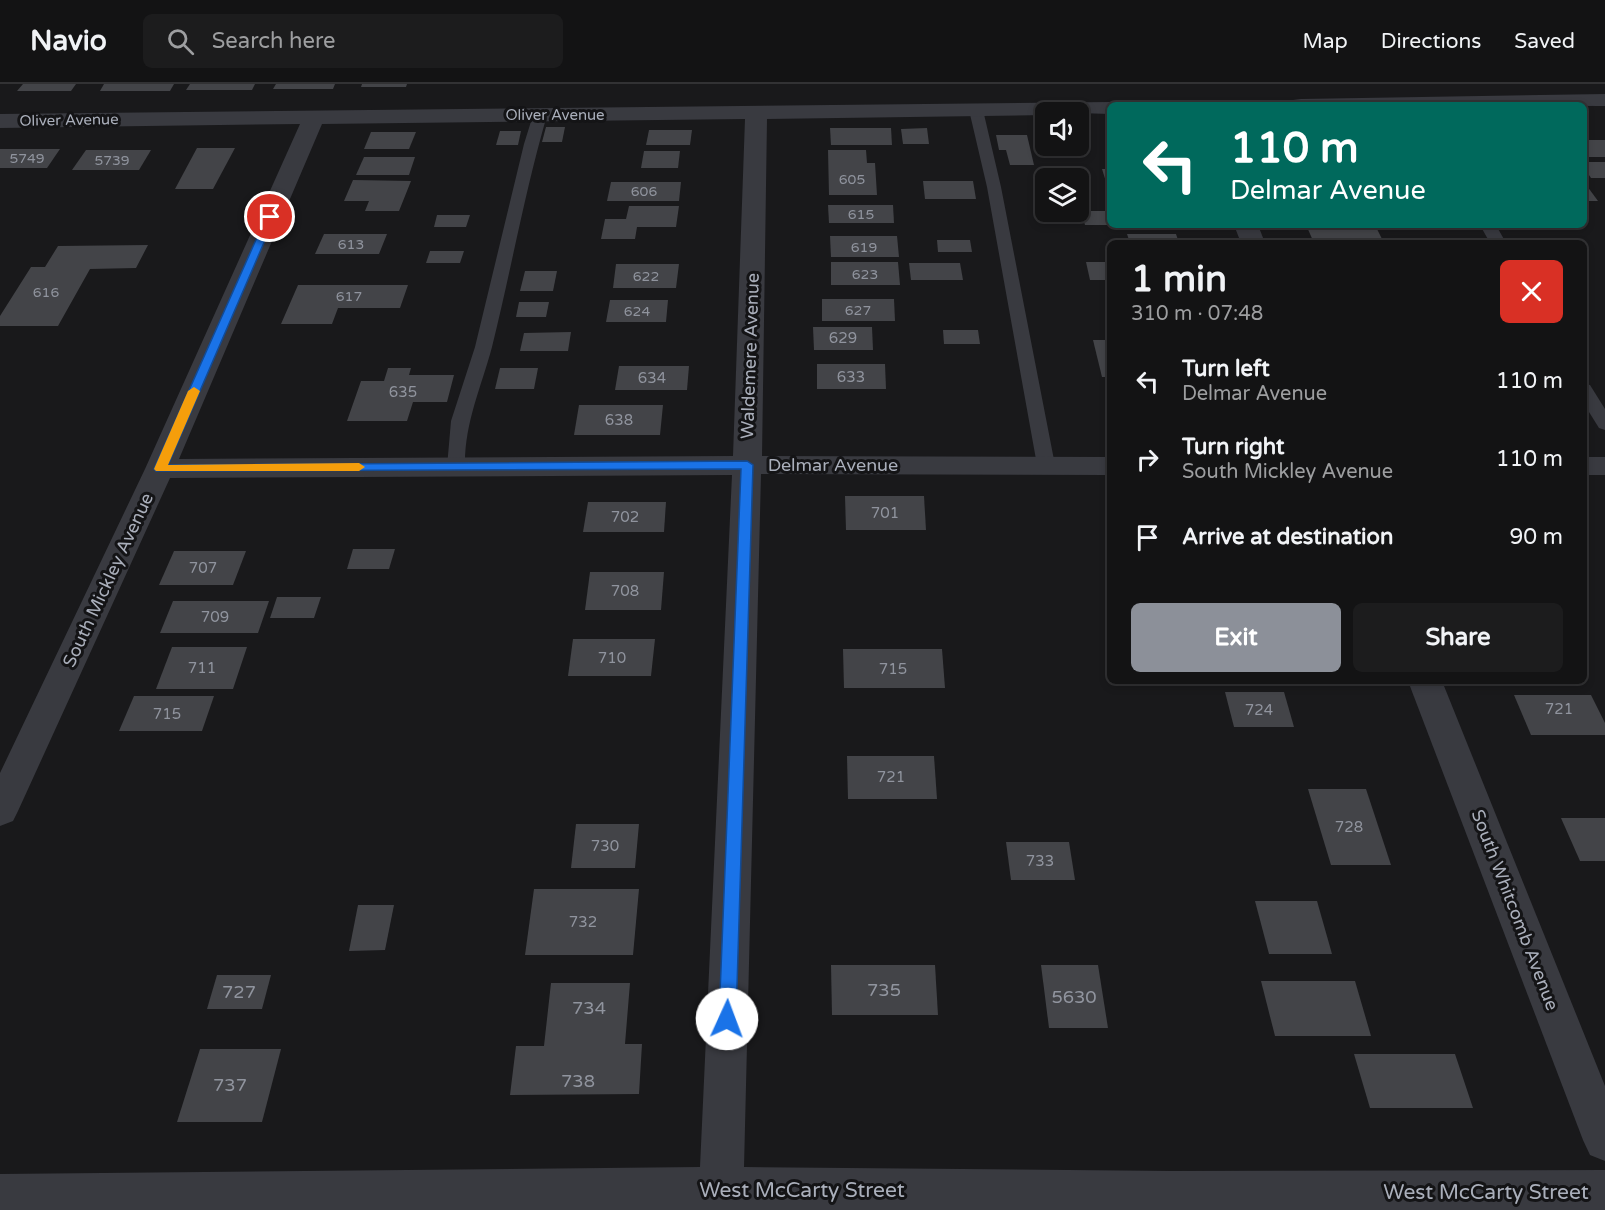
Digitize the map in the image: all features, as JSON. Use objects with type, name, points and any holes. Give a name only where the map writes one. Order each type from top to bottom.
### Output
[{"type":"street","points":[[986,110],[989,87]]},
{"type":"street","points":[[1510,102],[1605,100]]},
{"type":"street","name":"Oliver Avenue","points":[[0,121],[756,114],[1107,108]]},
{"type":"street","name":"Waldemere Avenue","points":[[720,1200],[747,465],[756,114]]},
{"type":"street","name":"South Mickley Avenue","points":[[0,812],[160,469],[314,117]]},
{"type":"street","name":"Delmar Avenue","points":[[160,469],[747,465],[1107,466]]},
{"type":"street","points":[[1587,466],[1605,466]]},
{"type":"street","name":"South Whitcomb Avenue","points":[[1426,684],[1605,1140]]},
{"type":"street","name":"West McCarty Street","points":[[0,1196],[720,1200],[1171,1193],[1605,1192]]},
{"type":"lane","points":[[986,110],[992,177],[1046,465]]},
{"type":"lane","points":[[456,467],[458,426],[480,357],[520,186],[540,115]]},
{"type":"lane","points":[[1587,394],[1605,424]]},
{"type":"building","points":[[23,84],[76,84],[71,91],[17,91]]},
{"type":"building","points":[[104,84],[174,84],[170,91],[100,91]]},
{"type":"building","points":[[190,84],[255,84],[252,90],[186,90]]},
{"type":"building","points":[[276,84],[335,84],[333,89],[273,89]]},
{"type":"building","points":[[362,84],[407,84],[406,87],[361,87]]},
{"type":"building","points":[[546,127],[565,127],[562,142],[542,142]]},
{"type":"building","points":[[830,128],[891,128],[892,145],[831,145]]},
{"type":"building","points":[[927,128],[929,144],[903,144],[901,129]]},
{"type":"building","points":[[649,130],[692,130],[690,145],[646,145]]},
{"type":"building","points":[[500,131],[521,131],[518,145],[496,145]]},
{"type":"building","points":[[371,132],[416,132],[409,149],[364,149]]},
{"type":"building","points":[[996,135],[1027,135],[1034,165],[1010,165],[1006,150],[999,150]]},
{"type":"building","points":[[1587,140],[1605,140],[1605,157],[1587,157]]},
{"type":"building","points":[[197,148],[235,148],[213,189],[175,189]]},
{"type":"building","points":[[0,149],[60,149],[47,168],[0,168]]},
{"type":"building","points":[[86,150],[151,150],[139,170],[72,170]]},
{"type":"building","points":[[828,150],[866,150],[867,163],[875,163],[877,195],[829,195]]},
{"type":"building","points":[[644,151],[680,151],[678,168],[641,168]]},
{"type":"building","points":[[364,157],[415,157],[409,175],[356,175]]},
{"type":"building","points":[[1587,162],[1605,162],[1605,178],[1591,178],[1587,172]]},
{"type":"building","points":[[1102,169],[1107,169],[1107,185]]},
{"type":"building","points":[[353,180],[411,181],[399,211],[365,211],[369,201],[344,201]]},
{"type":"building","points":[[923,181],[973,181],[976,199],[925,199]]},
{"type":"building","points":[[611,182],[681,182],[679,201],[607,201]]},
{"type":"building","points":[[1587,186],[1598,201],[1587,201]]},
{"type":"building","points":[[828,205],[893,205],[894,223],[829,223]]},
{"type":"building","points":[[629,206],[679,206],[676,227],[637,227],[635,239],[601,239],[605,219],[626,219]]},
{"type":"building","points":[[1089,211],[1107,211],[1107,225],[1085,225],[1084,222],[1089,222]]},
{"type":"building","points":[[437,215],[470,215],[466,227],[434,227]]},
{"type":"building","points":[[1307,228],[1376,228],[1382,240],[1313,240]]},
{"type":"building","points":[[324,234],[387,234],[379,254],[315,254]]},
{"type":"building","points":[[1127,234],[1176,234],[1178,240],[1129,240]]},
{"type":"building","points":[[830,236],[897,236],[899,257],[831,257]]},
{"type":"building","points":[[937,240],[970,240],[972,252],[938,252]]},
{"type":"building","points":[[148,245],[136,268],[90,269],[58,326],[0,326],[0,316],[31,267],[45,267],[58,246]]},
{"type":"building","points":[[430,251],[464,251],[460,263],[426,263]]},
{"type":"building","points":[[831,262],[898,262],[900,285],[831,285]]},
{"type":"building","points":[[1086,262],[1107,262],[1107,280],[1090,280]]},
{"type":"building","points":[[909,263],[960,263],[963,280],[911,280]]},
{"type":"building","points":[[616,264],[679,264],[676,288],[613,288]]},
{"type":"building","points":[[525,271],[557,271],[553,291],[520,291]]},
{"type":"building","points":[[298,285],[408,285],[400,308],[338,308],[332,324],[281,324]]},
{"type":"building","points":[[822,299],[894,299],[895,321],[822,321]]},
{"type":"building","points":[[610,300],[668,300],[666,322],[606,322]]},
{"type":"building","points":[[519,302],[549,302],[546,317],[516,317]]},
{"type":"building","points":[[813,327],[872,327],[873,350],[814,350]]},
{"type":"building","points":[[943,330],[978,330],[980,344],[944,344]]},
{"type":"building","points":[[571,332],[568,351],[520,351],[524,333]]},
{"type":"building","points":[[1093,340],[1107,340],[1107,377],[1102,377]]},
{"type":"building","points":[[817,364],[885,364],[886,389],[817,389]]},
{"type":"building","points":[[619,366],[689,366],[687,390],[615,390]]},
{"type":"building","points":[[388,368],[411,368],[409,375],[454,375],[447,402],[413,402],[407,421],[347,421],[361,381],[384,381]]},
{"type":"building","points":[[500,368],[538,368],[534,389],[495,389]]},
{"type":"building","points":[[579,405],[663,405],[660,435],[574,435]]},
{"type":"building","points":[[845,496],[924,496],[926,530],[846,530]]},
{"type":"building","points":[[588,502],[666,502],[664,532],[583,532]]},
{"type":"building","points":[[353,549],[395,549],[389,569],[347,569]]},
{"type":"building","points":[[174,551],[246,551],[233,585],[159,585]]},
{"type":"building","points":[[590,572],[664,572],[661,610],[585,610]]},
{"type":"building","points":[[277,597],[321,597],[314,618],[270,618]]},
{"type":"building","points":[[173,601],[269,601],[258,633],[160,633]]},
{"type":"building","points":[[573,639],[655,639],[651,676],[568,676]]},
{"type":"building","points":[[172,647],[247,647],[233,689],[156,689]]},
{"type":"building","points":[[843,649],[942,649],[945,688],[844,688]]},
{"type":"building","points":[[1225,692],[1284,692],[1294,727],[1234,727]]},
{"type":"building","points":[[1514,695],[1591,695],[1605,723],[1605,735],[1531,735]]},
{"type":"building","points":[[134,696],[214,696],[202,731],[119,731]]},
{"type":"building","points":[[847,756],[934,756],[937,799],[848,799]]},
{"type":"building","points":[[1308,789],[1366,789],[1391,865],[1331,865]]},
{"type":"building","points":[[1561,818],[1605,818],[1605,861],[1580,861]]},
{"type":"building","points":[[576,824],[639,824],[635,868],[571,868]]},
{"type":"building","points":[[1006,842],[1069,842],[1075,880],[1011,880]]},
{"type":"building","points":[[534,889],[639,889],[633,955],[525,955]]},
{"type":"building","points":[[1255,901],[1317,901],[1332,954],[1269,954]]},
{"type":"building","points":[[358,905],[394,905],[385,950],[349,951]]},
{"type":"building","points":[[831,965],[935,965],[938,1015],[832,1015]]},
{"type":"building","points":[[1041,965],[1098,965],[1108,1028],[1049,1028]]},
{"type":"building","points":[[217,975],[271,975],[262,1009],[207,1009]]},
{"type":"building","points":[[1261,981],[1355,981],[1371,1036],[1275,1036]]},
{"type":"building","points":[[551,983],[630,983],[625,1044],[642,1044],[639,1094],[510,1095],[516,1046],[544,1046]]},
{"type":"building","points":[[200,1049],[281,1049],[262,1122],[177,1122]]},
{"type":"building","points":[[1354,1054],[1455,1054],[1473,1108],[1370,1108]]},
{"type":"slow traffic","points":[[194,391],[160,469],[359,467]]},
{"type":"route","points":[[270,217],[160,469],[747,465],[727,1019]]}]
